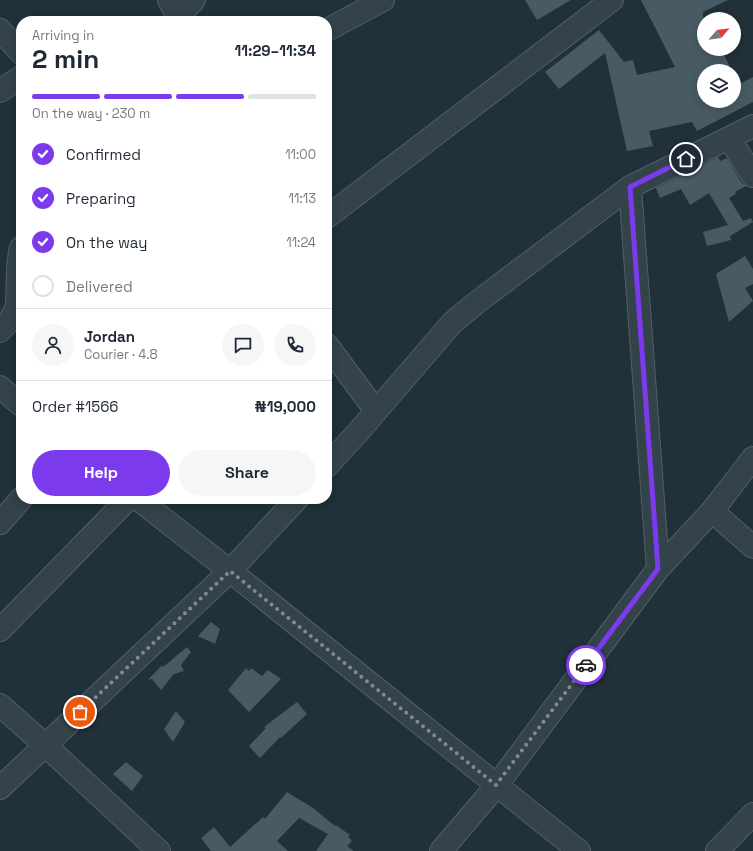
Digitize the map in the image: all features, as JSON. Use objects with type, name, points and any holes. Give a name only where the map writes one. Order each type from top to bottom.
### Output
[{"type":"street","points":[[175,13],[194,0]]},
{"type":"street","points":[[332,27],[383,0]]},
{"type":"street","points":[[332,213],[612,0]]},
{"type":"street","points":[[0,30],[16,48]]},
{"type":"street","points":[[0,91],[16,80]]},
{"type":"street","points":[[332,460],[452,323],[476,302],[630,187],[753,126]]},
{"type":"street","points":[[729,138],[753,176]]},
{"type":"street","points":[[630,187],[658,569]]},
{"type":"street","points":[[0,331],[10,320],[16,309]]},
{"type":"street","points":[[332,352],[376,411]]},
{"type":"street","points":[[0,387],[16,401]]},
{"type":"street","points":[[441,851],[496,785],[658,569],[712,511],[753,458]]},
{"type":"street","points":[[0,523],[17,504]]},
{"type":"street","points":[[0,630],[123,504]]},
{"type":"street","points":[[144,504],[579,851]]},
{"type":"street","points":[[0,788],[230,571],[292,504]]},
{"type":"street","points":[[712,511],[753,547]]},
{"type":"street","points":[[0,704],[159,851]]},
{"type":"street","points":[[717,851],[753,814]]},
{"type":"building","points":[[525,0],[571,0],[537,20]]},
{"type":"building","points":[[641,0],[728,0],[703,12],[697,12],[697,56],[724,56],[728,64],[697,64],[697,108],[741,108],[741,83],[753,77],[753,102],[697,131],[692,122],[649,131],[653,146],[627,151],[605,53],[559,89],[545,72],[599,30],[624,62],[633,60],[637,75],[675,67]]},
{"type":"building","points":[[718,157],[720,161],[727,158],[742,183],[746,186],[735,192],[736,194],[729,198],[743,221],[751,218],[753,222],[730,236],[731,240],[707,246],[703,232],[728,225],[709,193],[690,205],[681,189],[660,198],[656,188]]},
{"type":"building","points":[[745,256],[753,269],[753,284],[745,288],[753,301],[729,322],[716,274]]},
{"type":"building","points":[[211,622],[220,629],[215,644],[198,636]]},
{"type":"building","points":[[187,647],[191,652],[181,665],[184,671],[174,674],[161,690],[152,679],[148,680],[161,666],[163,667]]},
{"type":"building","points":[[246,668],[249,671],[251,668],[262,676],[268,670],[281,679],[249,712],[228,690]]},
{"type":"building","points":[[297,702],[307,714],[281,738],[280,737],[260,758],[249,746],[266,728],[264,727]]},
{"type":"building","points":[[176,711],[185,722],[173,742],[164,729]]},
{"type":"building","points":[[126,762],[143,776],[132,791],[113,774]]},
{"type":"building","points":[[287,792],[313,808],[335,826],[336,825],[350,835],[348,837],[352,841],[347,846],[354,851],[316,851],[328,834],[299,818],[277,841],[288,851],[211,851],[201,838],[214,827],[230,847],[263,817],[265,819]]},
{"type":"way so far","points":[[80,712],[230,571],[496,785],[586,665]]},
{"type":"route","points":[[586,665],[658,569],[630,187],[686,159]]}]
